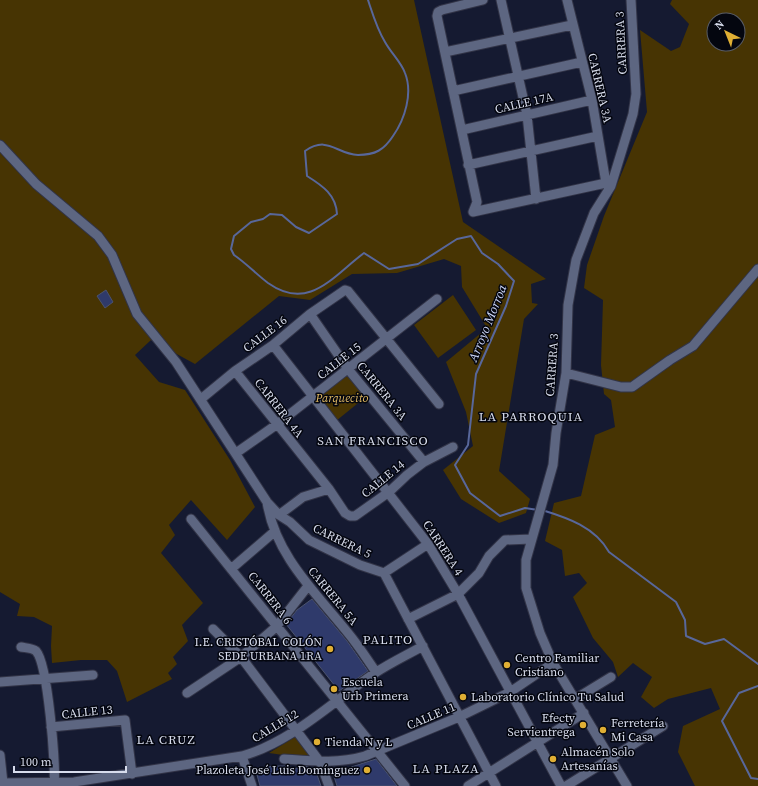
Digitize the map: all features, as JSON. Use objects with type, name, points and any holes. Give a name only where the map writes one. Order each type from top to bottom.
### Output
[{"type":"street","points":[[483,0],[438,12],[437,16],[477,202],[473,212],[608,184]]},
{"type":"street","points":[[501,0],[508,38],[526,115],[532,151],[536,199]]},
{"type":"street","name":"CARRERA 3A","points":[[567,0],[572,25],[592,100],[608,184]]},
{"type":"street","name":"CARRERA 3","points":[[627,786],[553,663],[540,633],[526,588],[526,560],[553,465],[566,373],[568,305],[576,260],[594,213],[608,184],[633,114],[636,94],[631,0]]},
{"type":"street","points":[[445,52],[572,25]]},
{"type":"street","points":[[453,91],[582,62]]},
{"type":"street","name":"CALLE 17A","points":[[462,130],[592,100]]},
{"type":"street","points":[[468,165],[598,136]]},
{"type":"street","name":"CARRERA 5","points":[[0,145],[36,184],[98,236],[112,255],[137,314],[176,362],[267,502],[279,515],[290,522],[309,540],[360,565],[384,573]]},
{"type":"street","points":[[566,373],[621,387],[632,387],[670,360],[693,346],[758,269]]},
{"type":"street","name":"CALLE 16","points":[[201,399],[235,371],[273,345],[310,314],[345,290],[348,290],[386,339]]},
{"type":"street","name":"CALLE 15","points":[[236,453],[276,425],[437,300]]},
{"type":"street","name":"CARRERA 3A","points":[[310,314],[348,369],[424,462]]},
{"type":"street","points":[[386,339],[439,404]]},
{"type":"street","name":"CARRERA 4","points":[[273,345],[428,544],[458,594],[560,786]]},
{"type":"street","name":"CARRERA 4A","points":[[235,371],[276,425],[329,489],[345,513],[350,516]]},
{"type":"street","name":"CALLE 14","points":[[350,516],[355,516],[389,492],[424,462],[453,447]]},
{"type":"street","points":[[279,515],[303,497],[329,489]]},
{"type":"street","name":"CARRERA 5A","points":[[267,502],[274,532],[308,586],[347,632],[376,672]]},
{"type":"street","name":"CARRERA 6","points":[[191,519],[276,627],[337,700],[405,786]]},
{"type":"street","points":[[231,569],[274,532]]},
{"type":"street","points":[[408,620],[458,594],[479,573],[489,556],[505,540],[531,539]]},
{"type":"street","points":[[428,544],[384,573],[496,786]]},
{"type":"street","points":[[187,693],[241,657],[276,627],[308,586]]},
{"type":"street","points":[[213,629],[241,657],[320,762],[329,786]]},
{"type":"street","name":"CALLE 12","points":[[2,783],[54,785],[132,774],[255,753],[296,730],[376,672],[423,646]]},
{"type":"street","points":[[21,647],[32,649],[37,652],[45,679],[51,727],[54,785]]},
{"type":"street","name":"CALLE 11","points":[[284,759],[320,762],[349,761],[378,751],[459,717],[510,692],[553,663]]},
{"type":"street","points":[[0,682],[93,675]]},
{"type":"street","points":[[575,699],[611,676]]},
{"type":"street","points":[[468,786],[584,713]]},
{"type":"street","name":"CALLE 13","points":[[51,727],[125,720],[132,774]]},
{"type":"street","points":[[566,786],[663,726]]},
{"type":"street","points":[[0,755],[2,783]]},
{"type":"street","points":[[242,756],[252,786]]},
{"type":"green space","points":[[0,0],[414,0],[463,222],[546,279],[531,284],[532,303],[538,304],[524,319],[499,471],[530,499],[526,513],[499,523],[461,499],[443,470],[473,446],[466,412],[446,362],[487,328],[462,287],[461,266],[444,259],[397,273],[352,274],[310,300],[279,296],[195,364],[151,340],[135,355],[159,382],[185,390],[230,460],[255,507],[227,540],[191,500],[169,525],[175,535],[161,553],[203,603],[182,625],[188,641],[173,657],[177,664],[168,673],[172,679],[127,702],[117,671],[107,660],[81,660],[52,663],[52,626],[34,617],[17,616],[20,604],[0,592]]},
{"type":"green space","points":[[672,0],[758,0],[758,786],[695,786],[678,752],[683,726],[720,709],[711,688],[668,699],[654,708],[641,697],[652,677],[633,663],[618,677],[613,662],[593,638],[573,597],[587,583],[579,573],[565,576],[562,550],[545,541],[554,503],[581,496],[595,435],[615,427],[611,400],[604,394],[601,365],[603,300],[584,288],[587,265],[604,216],[647,112],[640,30],[671,51],[680,47],[689,24],[670,4]]},
{"type":"green space","points":[[453,295],[476,330],[438,358],[414,325]]},
{"type":"green space","name":"Parquecito","points":[[350,372],[368,395],[336,421],[317,398]]},
{"type":"green space","points":[[295,737],[315,757],[312,759],[269,753]]},
{"type":"building","points":[[106,290],[113,302],[105,308],[97,296]]},
{"type":"building","name":"I.E. CRISTÓBAL COLÓN SEDE URBANA 1RA","points":[[312,599],[347,641],[368,671],[339,691],[286,624],[297,610]]},
{"type":"building","name":"Plazoleta José Luis Domínguez","points":[[376,759],[397,786],[337,786],[333,773]]},
{"type":"building","points":[[272,766],[285,766],[287,771],[304,766],[315,769],[321,786],[260,786],[256,771]]},
{"type":"waterway","name":"Arroyo Morroa","points":[[368,0],[375,22],[387,46],[405,73],[408,97],[401,122],[390,141],[374,153],[358,155],[350,154],[326,145],[320,145],[305,151],[307,176],[328,192],[334,201],[337,214],[309,233],[296,227],[282,215],[270,214],[263,219],[251,222],[234,236],[231,249],[234,255],[268,283],[283,291],[296,294],[320,288],[364,253],[389,269],[418,264],[457,239],[471,236],[482,253],[498,264],[514,281],[506,306],[476,374],[468,445],[455,465],[470,493],[500,516],[525,508],[538,510]]},
{"type":"waterway","name":"Arroyo Morroa","points":[[542,510],[571,520],[589,530],[603,543],[609,552],[676,602],[685,620],[686,636],[705,644],[724,639],[758,664]]},
{"type":"waterway","name":"Arroyo Morroa","points":[[758,686],[739,693],[722,721],[751,778],[758,779]]},
{"type":"place","name":"I.E. CRISTÓBAL COLÓN SEDE URBANA 1RA","points":[[330,649]]},
{"type":"place","name":"Centro Familiar Cristiano","points":[[507,665]]},
{"type":"place","name":"Escuela Urb Primera","points":[[334,689]]},
{"type":"place","name":"Laboratorio Clínico Tu Salud","points":[[463,697]]},
{"type":"place","name":"Efecty Servientrega","points":[[583,725]]},
{"type":"place","name":"Ferretería Mi Casa","points":[[603,730]]},
{"type":"place","name":"Tienda N y L","points":[[317,742]]},
{"type":"place","name":"Almacén Solo Artesanías","points":[[553,759]]},
{"type":"place","name":"Plazoleta José Luis Domínguez","points":[[367,770]]},
{"type":"district","name":"LA PARROQUIA","points":[[531,416]]},
{"type":"district","name":"SAN FRANCISCO","points":[[373,440]]},
{"type":"district","name":"PALITO","points":[[388,639]]},
{"type":"district","name":"LA CRUZ","points":[[166,739]]},
{"type":"district","name":"LA PLAZA","points":[[446,768]]}]
